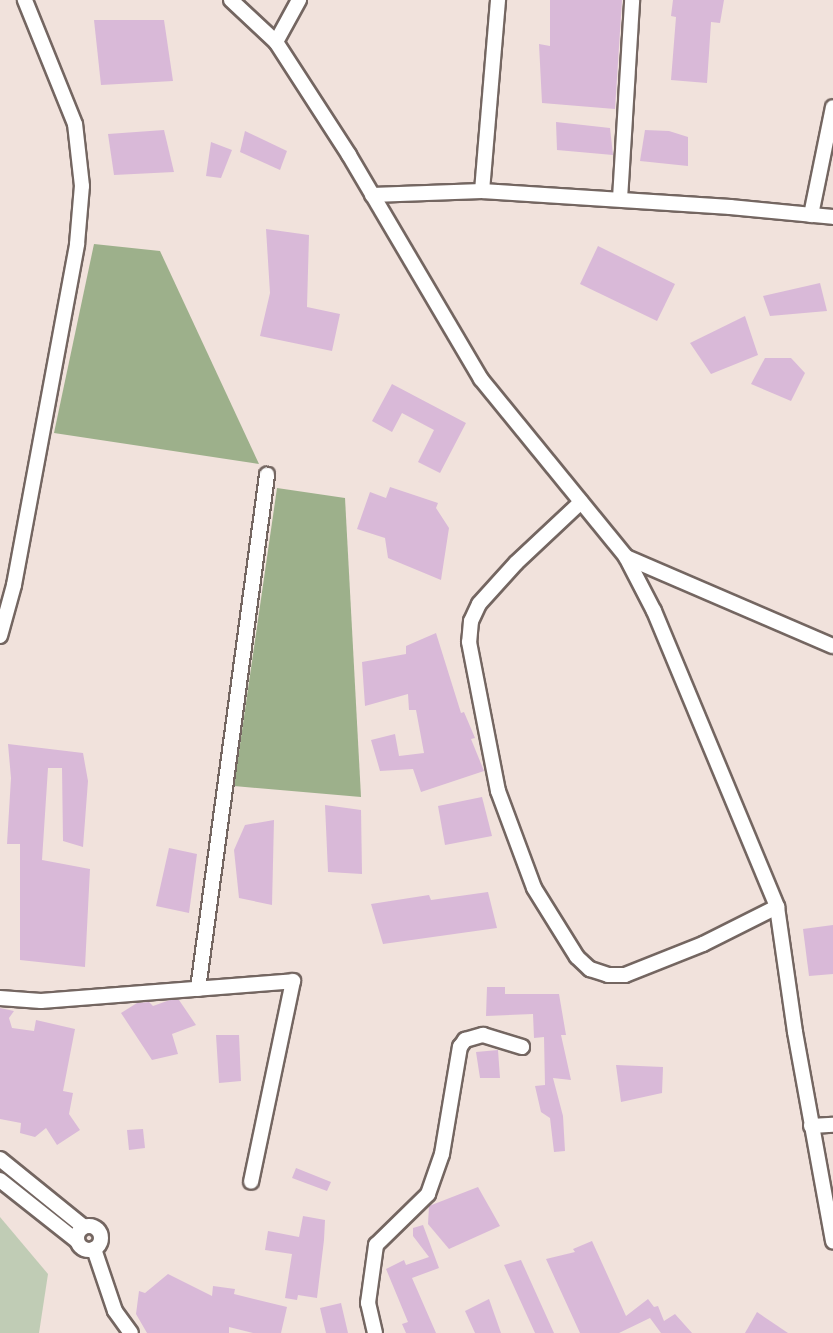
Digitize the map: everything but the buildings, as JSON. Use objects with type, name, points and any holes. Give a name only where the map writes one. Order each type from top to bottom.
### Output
[{"type":"street","points":[[0,636],[14,585],[77,244],[82,186],[75,124],[25,0]]},
{"type":"street","points":[[231,0],[276,42],[372,195],[481,379],[626,557],[654,611],[777,907],[811,1126],[833,1242]]},
{"type":"street","points":[[276,42],[299,0]]},
{"type":"street","points":[[482,191],[498,0]]},
{"type":"street","points":[[620,199],[632,0]]},
{"type":"street","points":[[811,215],[833,107]]},
{"type":"street","points":[[372,195],[482,191],[620,199],[833,217]]},
{"type":"street","points":[[198,989],[268,475]]},
{"type":"street","points":[[581,502],[516,563],[479,604],[471,621],[469,642],[498,791],[534,888],[577,957],[590,969],[608,975],[625,975],[703,944],[777,907]]},
{"type":"street","points":[[626,557],[833,646]]},
{"type":"street","points":[[0,998],[41,1001],[293,981],[251,1182]]},
{"type":"street","points":[[375,1333],[368,1303],[376,1245],[428,1194],[442,1154],[460,1047],[465,1040],[483,1035],[522,1048]]},
{"type":"street","points":[[811,1126],[833,1125]]},
{"type":"street","points":[[0,1159],[80,1234],[83,1249],[94,1249]]},
{"type":"street","points":[[0,1181],[80,1234],[98,1231],[100,1241],[94,1249]]},
{"type":"street","points":[[94,1249],[115,1311],[131,1333]]},
{"type":"green space","points":[[94,244],[160,251],[259,464],[54,433]]},
{"type":"green space","points":[[277,488],[345,498],[361,797],[234,786]]},
{"type":"green space","points":[[0,1217],[48,1274],[39,1333],[0,1333]]}]
